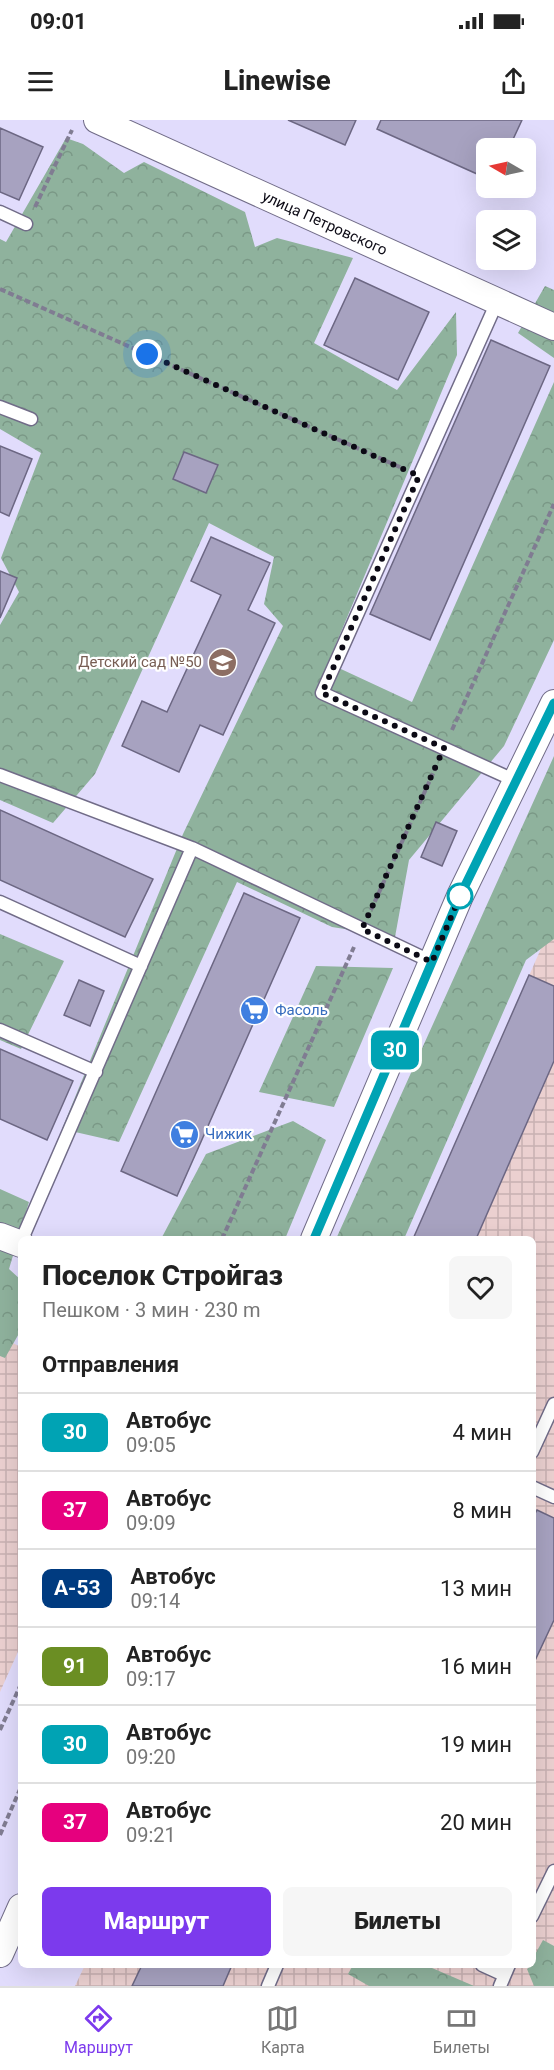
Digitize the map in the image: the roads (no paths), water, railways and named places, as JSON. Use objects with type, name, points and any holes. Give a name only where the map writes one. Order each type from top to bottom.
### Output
[{"type":"street","name":"улица Петровского","points":[[86,122],[554,327]]},
{"type":"street","points":[[315,1236],[460,896],[554,703]]},
{"type":"street","points":[[1,1949],[18,1913]]},
{"type":"lane","points":[[0,212],[26,224]]},
{"type":"lane","points":[[497,302],[322,693],[516,781]]},
{"type":"lane","points":[[0,407],[31,419]]},
{"type":"lane","points":[[0,775],[192,848],[432,962]]},
{"type":"lane","points":[[19,1236],[96,1072],[192,848]]},
{"type":"lane","points":[[0,902],[141,966]]},
{"type":"lane","points":[[0,1030],[96,1072]]},
{"type":"lane","points":[[536,1443],[554,1404]]},
{"type":"lane","points":[[536,1489],[554,1497]]},
{"type":"lane","points":[[536,1908],[554,1871]]},
{"type":"lane","points":[[268,1986],[276,1968]]},
{"type":"lane","points":[[489,1968],[504,1975]]},
{"type":"place","name":"Детский сад №50","points":[[223,662]]},
{"type":"place","name":"Фасоль","points":[[254,1010]]},
{"type":"place","name":"Чижик","points":[[184,1134]]}]
